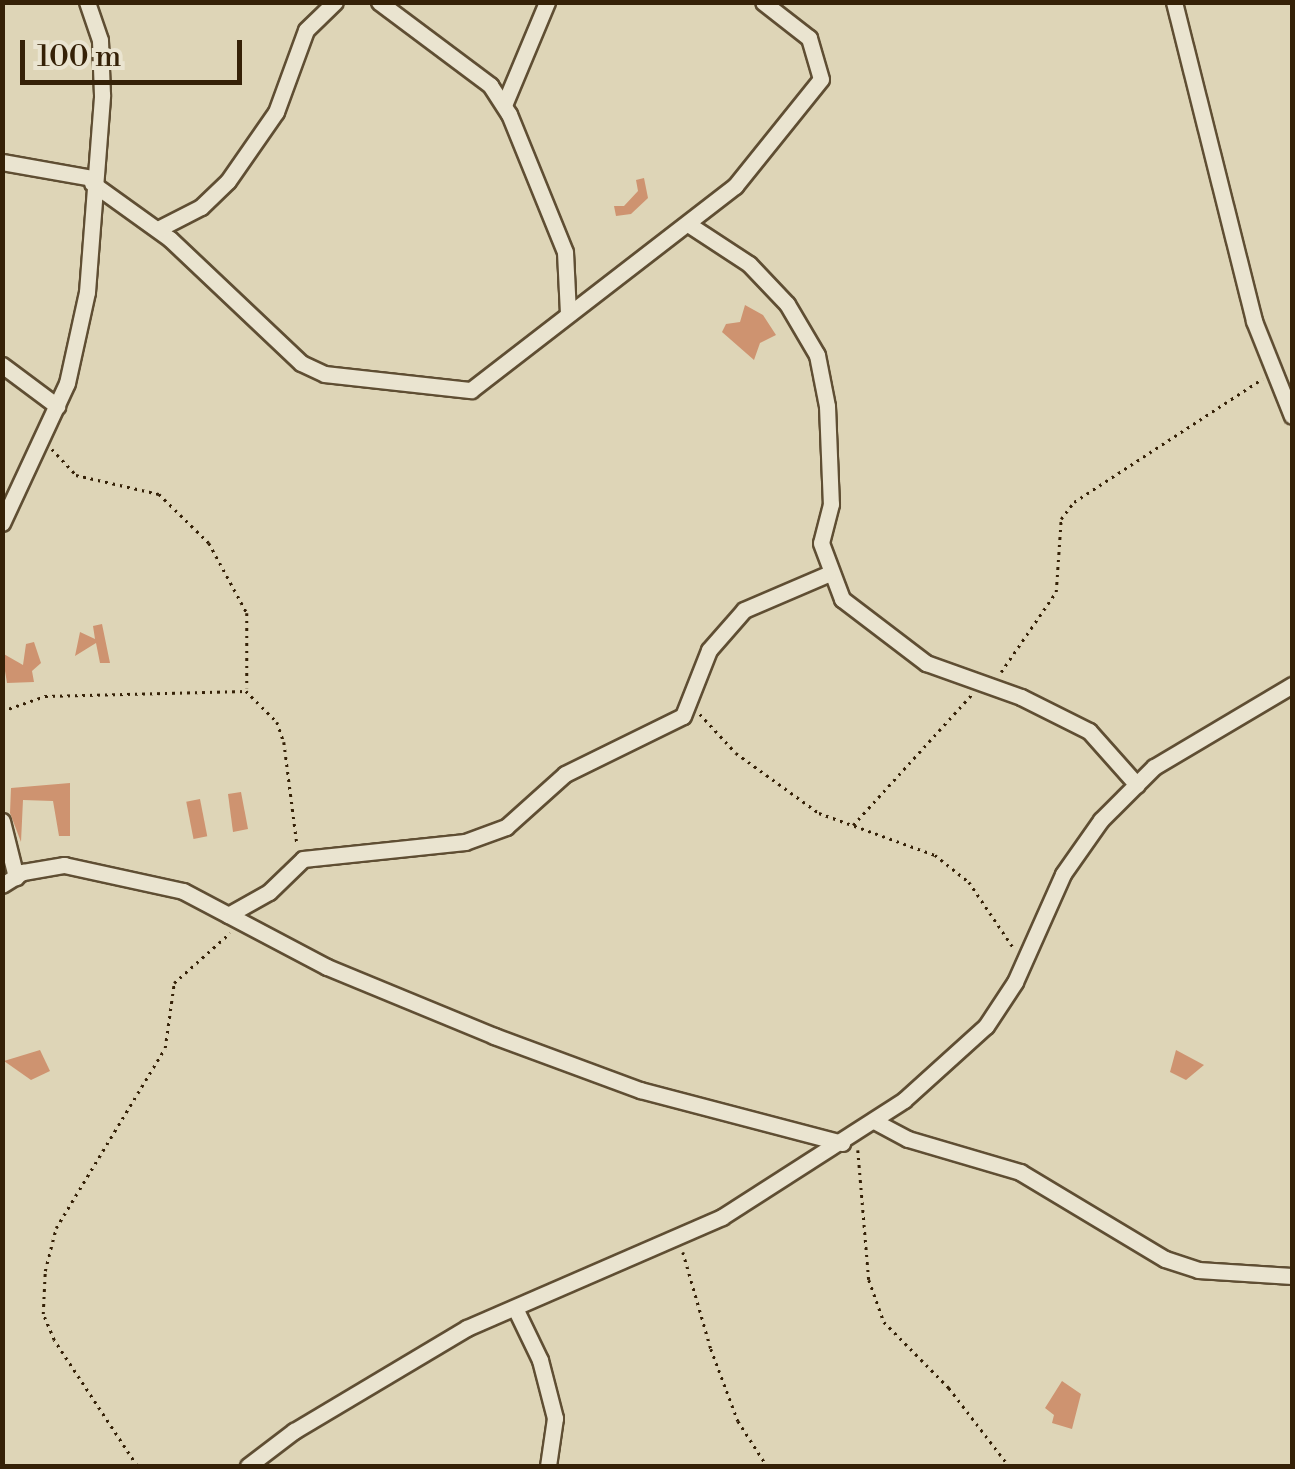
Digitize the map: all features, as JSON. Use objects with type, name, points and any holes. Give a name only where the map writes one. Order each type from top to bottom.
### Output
[{"type":"street","points":[[2,523],[57,406],[87,292],[92,181],[102,96],[100,40],[87,2]]},
{"type":"street","points":[[158,229],[213,198],[236,172],[276,112],[306,30],[335,2]]},
{"type":"street","points":[[379,2],[490,85],[504,105],[564,252],[568,314]]},
{"type":"street","points":[[504,105],[547,2]]},
{"type":"street","points":[[2,162],[92,181],[158,229],[301,363],[325,374],[471,390],[735,186],[821,79],[809,38],[763,2]]},
{"type":"street","points":[[1174,2],[1254,321],[1292,416]]},
{"type":"street","points":[[688,224],[749,264],[787,304],[817,355],[827,406],[831,504],[821,543],[828,574],[870,625],[926,663],[984,687],[1021,696],[1089,731],[1136,785]]},
{"type":"street","points":[[2,364],[57,406]]},
{"type":"street","points":[[235,919],[303,860],[486,836],[506,827],[566,774],[672,725],[692,704],[696,675],[726,626],[779,592],[828,574]]},
{"type":"street","points":[[248,1466],[390,1371],[515,1308],[680,1236],[874,1122],[986,1026],[1022,967],[1064,874],[1101,820],[1136,785],[1220,724],[1292,684]]},
{"type":"street","points":[[2,821],[9,881],[64,866],[183,891],[328,967],[591,1072],[849,1138]]},
{"type":"street","points":[[874,1122],[908,1139],[1020,1172],[1164,1259],[1198,1270],[1292,1276]]},
{"type":"street","points":[[515,1308],[556,1418],[548,1466]]},
{"type":"path","points":[[854,825],[984,687],[1056,592],[1061,519],[1074,502],[1273,372]]},
{"type":"path","points":[[43,435],[76,476],[158,494],[209,543],[246,613],[246,691],[277,722],[284,742],[303,860]]},
{"type":"path","points":[[2,711],[45,696],[246,691]]},
{"type":"path","points":[[692,704],[772,783],[819,813],[908,841],[969,882],[1022,967]]},
{"type":"path","points":[[137,1466],[54,1340],[44,1314],[45,1271],[56,1228],[165,1048],[174,983],[235,919]]},
{"type":"path","points":[[849,1138],[869,1280],[884,1322],[949,1388],[1009,1466]]},
{"type":"path","points":[[680,1236],[710,1349],[738,1420],[766,1466]]},
{"type":"building","points":[[644,178],[648,198],[631,214],[616,216],[614,206],[624,206],[638,191],[636,180]]},
{"type":"building","points":[[745,305],[763,315],[776,335],[760,343],[754,360],[722,332],[726,324],[740,322]]},
{"type":"building","points":[[102,624],[110,663],[100,663],[96,643],[75,656],[80,632],[95,639],[93,626]]},
{"type":"building","points":[[34,642],[41,663],[32,671],[34,682],[7,683],[2,653],[23,665],[26,644]]},
{"type":"building","points":[[70,783],[70,836],[59,836],[53,801],[23,800],[21,842],[10,813],[11,788]]},
{"type":"building","points":[[241,792],[248,829],[233,832],[228,794]]},
{"type":"building","points":[[200,799],[207,836],[194,839],[186,802]]},
{"type":"building","points":[[40,1050],[50,1071],[31,1080],[4,1061]]},
{"type":"building","points":[[1176,1050],[1204,1065],[1186,1080],[1170,1072]]},
{"type":"building","points":[[1062,1381],[1081,1394],[1072,1429],[1052,1423],[1054,1415],[1045,1408]]}]
